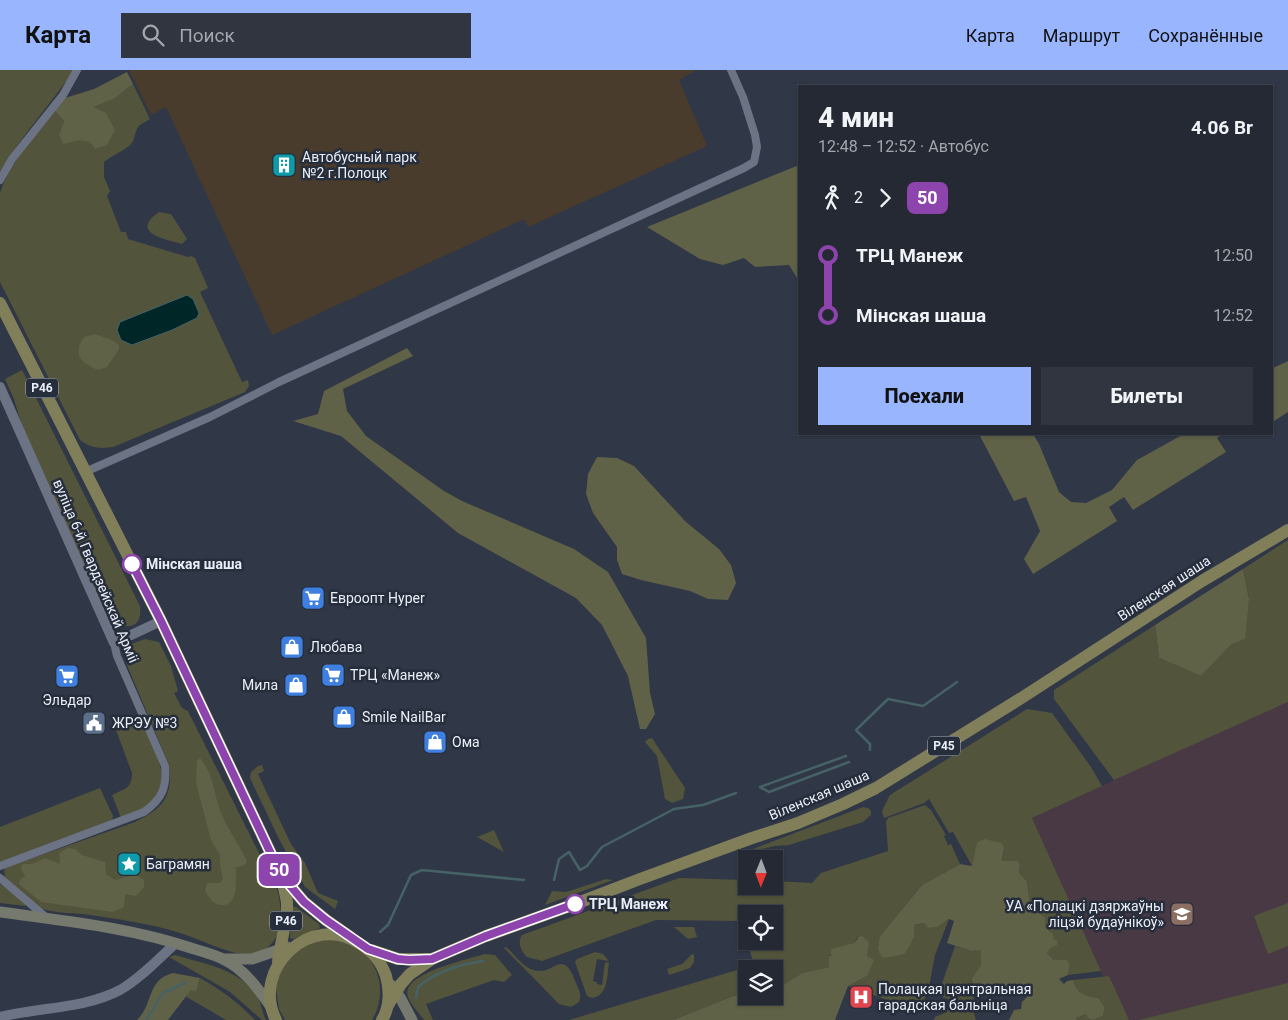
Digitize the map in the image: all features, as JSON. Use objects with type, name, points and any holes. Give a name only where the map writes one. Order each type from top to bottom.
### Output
[{"type":"main road","name":"Р46","points":[[0,303],[161,621],[281,875],[287,902],[286,922],[277,966]]},
{"type":"main road","name":"Віленская шаша","points":[[432,959],[486,936],[640,878],[798,823],[876,788],[965,734],[1202,581],[1288,530]]},
{"type":"main road","name":"Р46","points":[[281,875],[304,902],[377,957],[386,977],[389,990],[388,1006],[382,1020]]},
{"type":"main road","points":[[0,912],[131,931],[224,959],[244,973],[256,985],[271,1007]]},
{"type":"main road","name":"Р46","points":[[276,1020],[271,1007],[270,990],[272,976],[285,954],[298,944],[330,933],[350,937]]},
{"type":"main road","points":[[224,959],[252,959],[298,944]]},
{"type":"main road","name":"Р45","points":[[368,949],[398,959],[432,959]]},
{"type":"main road","name":"Р45","points":[[388,1006],[396,991],[410,974],[432,959]]},
{"type":"main road","points":[[386,977],[412,1020]]},
{"type":"street","points":[[0,180],[12,158],[63,95],[77,70]]},
{"type":"street","points":[[85,472],[210,417],[279,382],[754,162],[757,147],[754,135],[731,70]]},
{"type":"street","name":"вуліца 6-й Гвардзейскай Арміі","points":[[0,387],[114,643],[117,656],[165,766],[166,778],[160,799],[144,812],[0,866]]},
{"type":"street","points":[[114,643],[161,621]]},
{"type":"street","points":[[0,878],[49,919]]},
{"type":"street","points":[[0,1016],[78,1004],[102,998],[121,989],[136,978],[176,943]]},
{"type":"shaded area","points":[[0,70],[74,70],[17,146],[0,172]]},
{"type":"shaded area","points":[[129,70],[696,70],[679,80],[707,146],[528,227],[524,219],[272,335],[166,107],[151,115]]},
{"type":"shaded area","points":[[127,72],[133,84],[114,99],[94,107],[106,113],[115,130],[107,145],[95,149],[90,142],[79,140],[63,144],[59,134],[64,121],[55,111],[65,98],[94,89]]},
{"type":"shaded area","points":[[133,84],[150,119],[137,128],[134,140],[129,146],[104,162],[104,177],[110,191],[107,196],[121,232],[126,232],[128,239],[195,258],[208,288],[200,292],[242,382],[248,380],[249,386],[245,392],[113,447],[99,448],[88,445],[80,440],[0,282],[0,193],[17,160],[55,111],[64,121],[59,134],[90,142],[94,107],[114,99]]},
{"type":"shaded area","points":[[798,165],[798,279],[789,265],[755,267],[744,258],[723,265],[700,259],[647,227]]},
{"type":"shaded area","points":[[159,212],[171,214],[187,239],[182,244],[159,237],[149,230],[148,225],[151,219]]},
{"type":"shaded area","points":[[187,295],[193,299],[199,313],[197,318],[132,345],[121,340],[117,330],[120,322]]},
{"type":"shaded area","points":[[95,334],[112,340],[119,345],[119,349],[107,367],[98,370],[83,361],[79,353],[80,343],[84,337]]},
{"type":"shaded area","points":[[407,348],[413,356],[343,389],[347,411],[366,436],[444,491],[462,501],[574,549],[608,572],[646,638],[650,693],[655,714],[646,729],[640,729],[628,676],[602,625],[576,598],[458,533],[341,436],[293,421],[318,414],[324,391]]},
{"type":"shaded area","points":[[1288,361],[1288,412],[1273,422],[1273,368]]},
{"type":"shaded area","points":[[22,370],[140,606],[139,618],[131,626],[115,624],[101,602],[22,426],[14,399],[5,379]]},
{"type":"shaded area","points":[[980,435],[1034,435],[1059,492],[1071,502],[1086,503],[1112,490],[1137,460],[1182,435],[1222,435],[1217,438],[1226,452],[1133,510],[1124,497],[1109,507],[1117,521],[1033,574],[1024,559],[1040,531],[1026,497],[1014,501]]},
{"type":"shaded area","points":[[597,457],[617,458],[634,466],[686,522],[719,549],[731,565],[736,583],[728,600],[708,599],[690,591],[622,574],[617,560],[617,547],[593,513],[586,494],[588,474]]},
{"type":"shaded area","points":[[1288,540],[1288,702],[1114,780],[1054,699],[1054,690],[1155,625],[1159,658],[1201,676],[1232,644],[1249,599],[1243,569]]},
{"type":"shaded area","points":[[1243,569],[1249,599],[1245,639],[1232,644],[1201,676],[1159,658],[1155,625]]},
{"type":"shaded area","points":[[145,639],[159,642],[171,666],[178,691],[174,693],[182,708],[188,711],[277,889],[281,909],[279,929],[276,937],[263,951],[252,954],[237,953],[156,927],[42,909],[28,899],[5,877],[4,869],[7,867],[135,822],[153,812],[164,801],[169,786],[169,765],[127,665],[127,647]]},
{"type":"shaded area","name":"УА «Полацкі дзяржаўны ліцэй будаўнікоў»","points":[[1288,702],[1288,1004],[1199,1020],[1123,1020],[1032,818],[1233,725]]},
{"type":"shaded area","points":[[1027,709],[1052,713],[1091,767],[1102,786],[1032,818],[1101,971],[1068,975],[1070,965],[1054,960],[1047,953],[1053,939],[1053,934],[1045,927],[1045,918],[1030,903],[1027,881],[1019,873],[1020,864],[1018,861],[1002,862],[1004,849],[972,866],[953,832],[949,833],[929,799],[924,803],[884,818],[882,811],[890,795]]},
{"type":"shaded area","points":[[140,719],[160,767],[162,779],[160,790],[154,800],[143,809],[121,818],[112,795],[124,790],[129,785],[132,773],[116,730]]},
{"type":"shaded area","points":[[652,738],[685,788],[683,799],[672,803],[665,799],[657,756],[645,742]]},
{"type":"shaded area","points":[[200,758],[211,778],[224,819],[247,862],[243,866],[236,867],[236,890],[234,896],[228,904],[223,905],[214,903],[205,891],[207,883],[219,883],[223,880],[220,855],[211,840],[196,783],[197,761]]},
{"type":"shaded area","points":[[262,765],[264,771],[258,774],[291,844],[305,863],[318,893],[338,901],[335,909],[305,887],[278,837],[250,778],[251,772]]},
{"type":"shaded area","points":[[100,788],[113,816],[112,821],[0,862],[0,827]]},
{"type":"shaded area","points":[[925,805],[931,810],[946,835],[944,836],[948,845],[951,844],[960,864],[922,885],[880,936],[914,937],[914,925],[924,923],[939,926],[949,919],[935,955],[929,987],[923,1003],[912,999],[910,1008],[848,986],[867,976],[867,956],[857,938],[854,943],[829,956],[829,967],[802,973],[783,986],[783,960],[753,960],[750,950],[783,950],[783,905],[738,905],[738,921],[656,920],[542,961],[527,957],[520,947],[522,935],[679,878],[738,880],[738,895],[783,895],[783,881],[812,883],[821,873],[888,851],[886,822],[888,818]]},
{"type":"shaded area","points":[[863,807],[871,811],[871,815],[863,822],[789,845],[750,850]]},
{"type":"shaded area","points":[[494,830],[504,852],[477,837]]},
{"type":"shaded area","points":[[984,839],[1002,843],[1004,848],[1002,861],[1018,861],[1020,864],[1019,873],[1027,881],[1030,903],[1045,918],[1045,927],[1053,934],[1053,939],[1058,941],[1057,945],[1050,948],[1047,953],[1054,960],[1067,960],[1070,965],[1068,975],[1059,979],[1064,984],[1067,981],[1073,980],[1082,994],[1099,998],[1105,1008],[1103,1016],[1093,1020],[1088,1018],[1086,1014],[1076,1018],[1077,1020],[1009,1020],[1014,1010],[1021,1009],[1022,1002],[1028,996],[1025,988],[1013,992],[1003,984],[997,993],[991,992],[991,987],[982,992],[974,987],[971,979],[981,965],[981,950],[971,951],[947,943],[954,921],[949,919],[939,926],[929,928],[924,923],[914,925],[914,937],[905,954],[883,958],[878,950],[880,936],[922,885],[960,864],[972,866],[977,843]]},
{"type":"shaded area","points":[[67,848],[75,849],[82,855],[105,862],[106,874],[115,880],[135,875],[144,880],[144,887],[136,896],[125,894],[124,907],[113,912],[41,902],[19,884],[20,880],[25,876],[21,869],[22,864],[32,864],[45,858],[60,864],[59,853]]},
{"type":"shaded area","points":[[606,879],[613,880],[545,905],[552,891],[566,892]]},
{"type":"shaded area","points":[[0,884],[26,903],[25,906],[0,903]]},
{"type":"shaded area","points":[[1288,903],[1288,946],[1268,954],[1254,916]]},
{"type":"shaded area","points":[[292,906],[319,924],[320,928],[293,939],[290,938]]},
{"type":"shaded area","points":[[674,927],[694,927],[697,937],[688,939]]},
{"type":"shaded area","points":[[861,935],[869,942],[867,956],[874,960],[867,976],[848,986],[835,1020],[673,1020],[738,995],[738,1005],[783,1005],[783,985],[802,973],[829,967],[831,949],[854,943]]},
{"type":"shaded area","points":[[331,939],[350,944],[360,950],[374,967],[378,977],[380,999],[372,1020],[285,1020],[279,1009],[276,989],[286,960],[311,942]]},
{"type":"shaded area","points":[[955,946],[971,951],[981,949],[981,965],[971,979],[976,1020],[934,1020],[935,1017],[947,1012],[950,1000],[938,995]]},
{"type":"shaded area","points":[[506,947],[522,963],[533,970],[547,970],[562,964],[566,966],[571,972],[579,990],[579,1002],[571,1007],[559,1004],[504,948]]},
{"type":"shaded area","points":[[595,952],[603,954],[609,961],[597,959],[593,981],[597,982],[597,984],[602,985],[605,962],[609,963],[606,985],[601,994],[592,998],[587,996],[575,962],[577,959]]},
{"type":"shaded area","points":[[484,954],[495,955],[512,975],[504,982],[494,980],[426,1004],[433,1020],[424,1020],[408,997],[408,989],[414,981],[424,974]]},
{"type":"shaded area","points":[[692,954],[694,955],[694,962],[690,968],[669,975],[667,969],[682,964]]},
{"type":"shaded area","points":[[175,955],[221,969],[242,980],[258,998],[266,1020],[262,1020],[230,992],[169,957]]},
{"type":"shaded area","points":[[738,970],[738,995],[673,1020],[569,1020]]},
{"type":"shaded area","points":[[173,973],[200,978],[196,992],[191,990],[168,1020],[137,1020],[146,1007],[158,981],[164,976]]},
{"type":"shaded area","points":[[1109,976],[1129,1020],[1093,1020],[1103,1016],[1105,1008],[1099,998],[1079,991],[1073,980]]},
{"type":"shaded area","points":[[200,978],[229,997],[255,1020],[226,1020],[185,996],[191,989],[196,991]]},
{"type":"shaded area","points":[[1288,983],[1288,1020],[1139,1020]]},
{"type":"shaded area","points":[[1086,1014],[1093,1020],[1077,1020],[1076,1018]]},
{"type":"waterway","points":[[870,750],[870,744],[856,730],[888,699],[923,706],[957,682]]},
{"type":"waterway","points":[[760,787],[846,756]]},
{"type":"waterway","points":[[760,787],[769,792],[849,762]]},
{"type":"waterway","points":[[554,880],[559,859],[569,852],[580,870],[587,866],[602,847],[674,809],[703,805],[736,793]]},
{"type":"waterway","points":[[380,932],[388,925],[411,875],[422,870],[524,880]]},
{"type":"waterway","points":[[416,998],[418,987],[432,977],[466,964],[483,961]]},
{"type":"waterway","points":[[146,1020],[163,993],[185,983]]},
{"type":"bus line","name":"50","points":[[132,564],[161,621],[281,875],[304,902],[326,920],[368,949],[398,959],[432,959],[486,936],[575,904]]},
{"type":"place","name":"Автобусный парк №2 г.Полоцк","points":[[284,165]]},
{"type":"place","name":"Мінская шаша","points":[[132,564]]},
{"type":"place","name":"Евроопт Hyper","points":[[313,598]]},
{"type":"place","name":"Любава","points":[[292,647]]},
{"type":"place","name":"ТРЦ «Манеж»","points":[[333,675]]},
{"type":"place","name":"Эльдар","points":[[67,676]]},
{"type":"place","name":"Мила","points":[[296,685]]},
{"type":"place","name":"Smile NailBar","points":[[344,717]]},
{"type":"place","name":"ЖРЭУ №3","points":[[94,723]]},
{"type":"place","name":"Ома","points":[[435,742]]},
{"type":"place","name":"Баграмян","points":[[129,864]]},
{"type":"place","name":"ТРЦ Манеж","points":[[575,904]]},
{"type":"place","name":"УА «Полацкі дзяржаўны ліцэй будаўнікоў»","points":[[1182,914]]},
{"type":"place","name":"Полацкая цэнтральная гарадская бальніца","points":[[861,997]]}]
